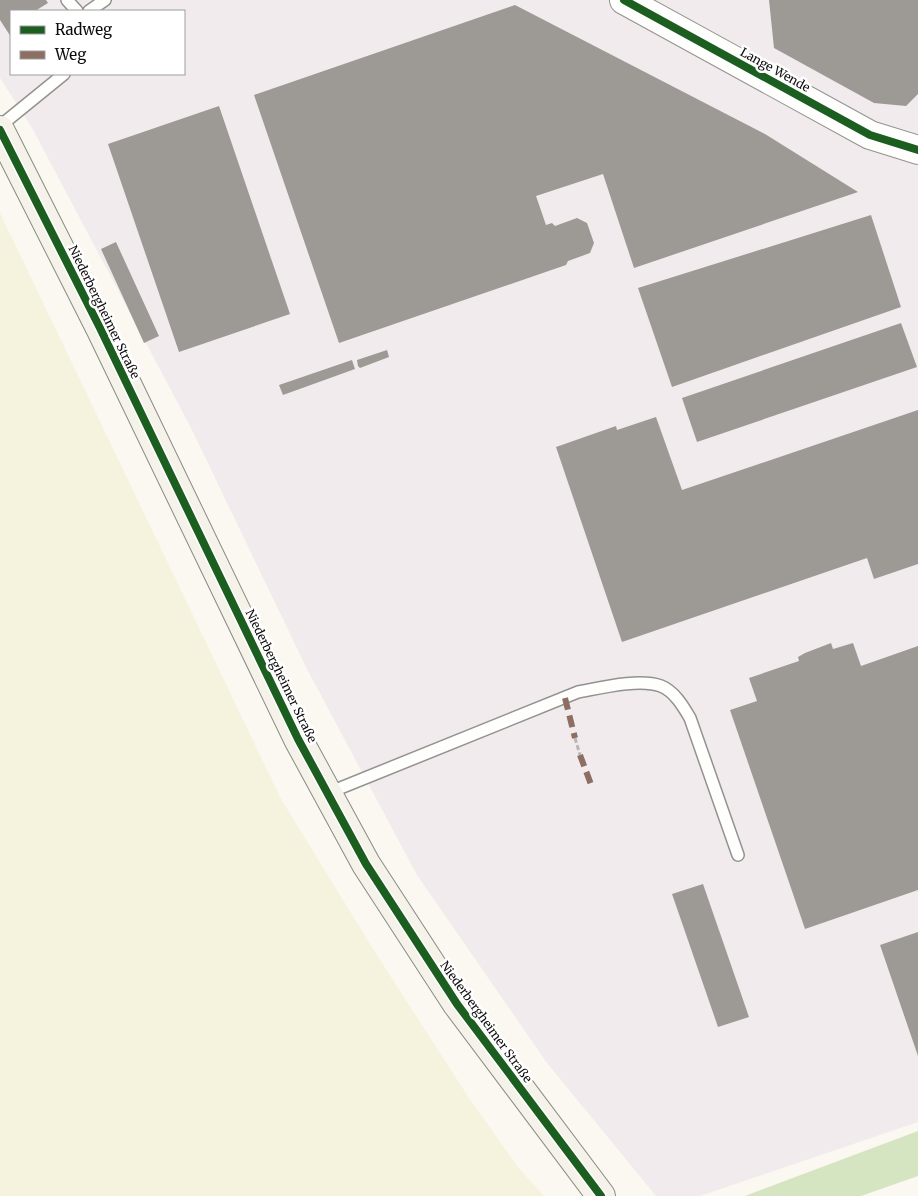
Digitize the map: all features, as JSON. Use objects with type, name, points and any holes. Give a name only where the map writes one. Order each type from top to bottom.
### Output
[{"type":"main road","name":"Niederbergheimer Straße","points":[[0,130],[105,337],[326,794],[366,864],[457,1004],[601,1196]]},
{"type":"street","name":"Lange Wende","points":[[624,0],[870,135],[918,150]]},
{"type":"lane","points":[[67,0],[76,10]]},
{"type":"lane","points":[[90,10],[105,0]]},
{"type":"lane","points":[[0,126],[63,75]]},
{"type":"lane","points":[[326,794],[578,692],[606,687],[648,684],[662,686],[678,699],[690,718],[738,855]]},
{"type":"path","points":[[574,738],[580,755]]},
{"type":"shaded area","points":[[0,0],[918,0],[918,1122],[700,1196],[656,1196],[547,1063],[417,875],[307,669],[191,428],[31,126],[0,78]]},
{"type":"shaded area","points":[[0,213],[281,799],[373,949],[467,1095],[517,1166],[544,1196],[0,1196]]},
{"type":"green space","points":[[918,1131],[918,1176],[861,1196],[745,1196]]},
{"type":"building","points":[[0,0],[46,0],[48,3],[37,10],[10,10],[10,35],[0,20]]},
{"type":"building","points":[[769,0],[918,0],[918,94],[906,106],[874,103],[774,48]]},
{"type":"building","points":[[515,5],[765,134],[858,192],[634,268],[603,174],[536,196],[546,225],[552,223],[555,226],[577,218],[587,223],[594,243],[590,253],[568,261],[566,265],[339,343],[254,95]]},
{"type":"building","points":[[219,106],[290,314],[179,352],[108,144]]},
{"type":"building","points":[[871,215],[901,307],[672,387],[638,288]]},
{"type":"building","points":[[116,242],[159,336],[144,343],[101,249]]},
{"type":"building","points":[[901,323],[917,367],[697,442],[682,398]]},
{"type":"building","points":[[387,350],[389,357],[360,368],[358,366],[357,360]]},
{"type":"building","points":[[352,360],[355,369],[283,395],[279,385]]},
{"type":"building","points":[[918,410],[918,564],[874,579],[867,558],[622,642],[556,447],[616,426],[617,430],[656,417],[682,490]]},
{"type":"building","points":[[831,643],[833,649],[853,643],[861,666],[918,646],[918,890],[805,929],[730,710],[757,701],[749,678],[799,661],[798,657],[805,653]]},
{"type":"building","points":[[703,884],[749,1017],[718,1027],[672,894]]},
{"type":"building","points":[[918,932],[918,1056],[880,945]]},
{"type":"marked path","points":[[565,698],[575,738]]},
{"type":"marked path","points":[[580,755],[592,787]]},
{"type":"cycle path","points":[[624,0],[870,135],[918,150]]},
{"type":"cycle path","points":[[0,130],[100,328],[298,739],[366,864],[457,1004],[601,1196]]}]
